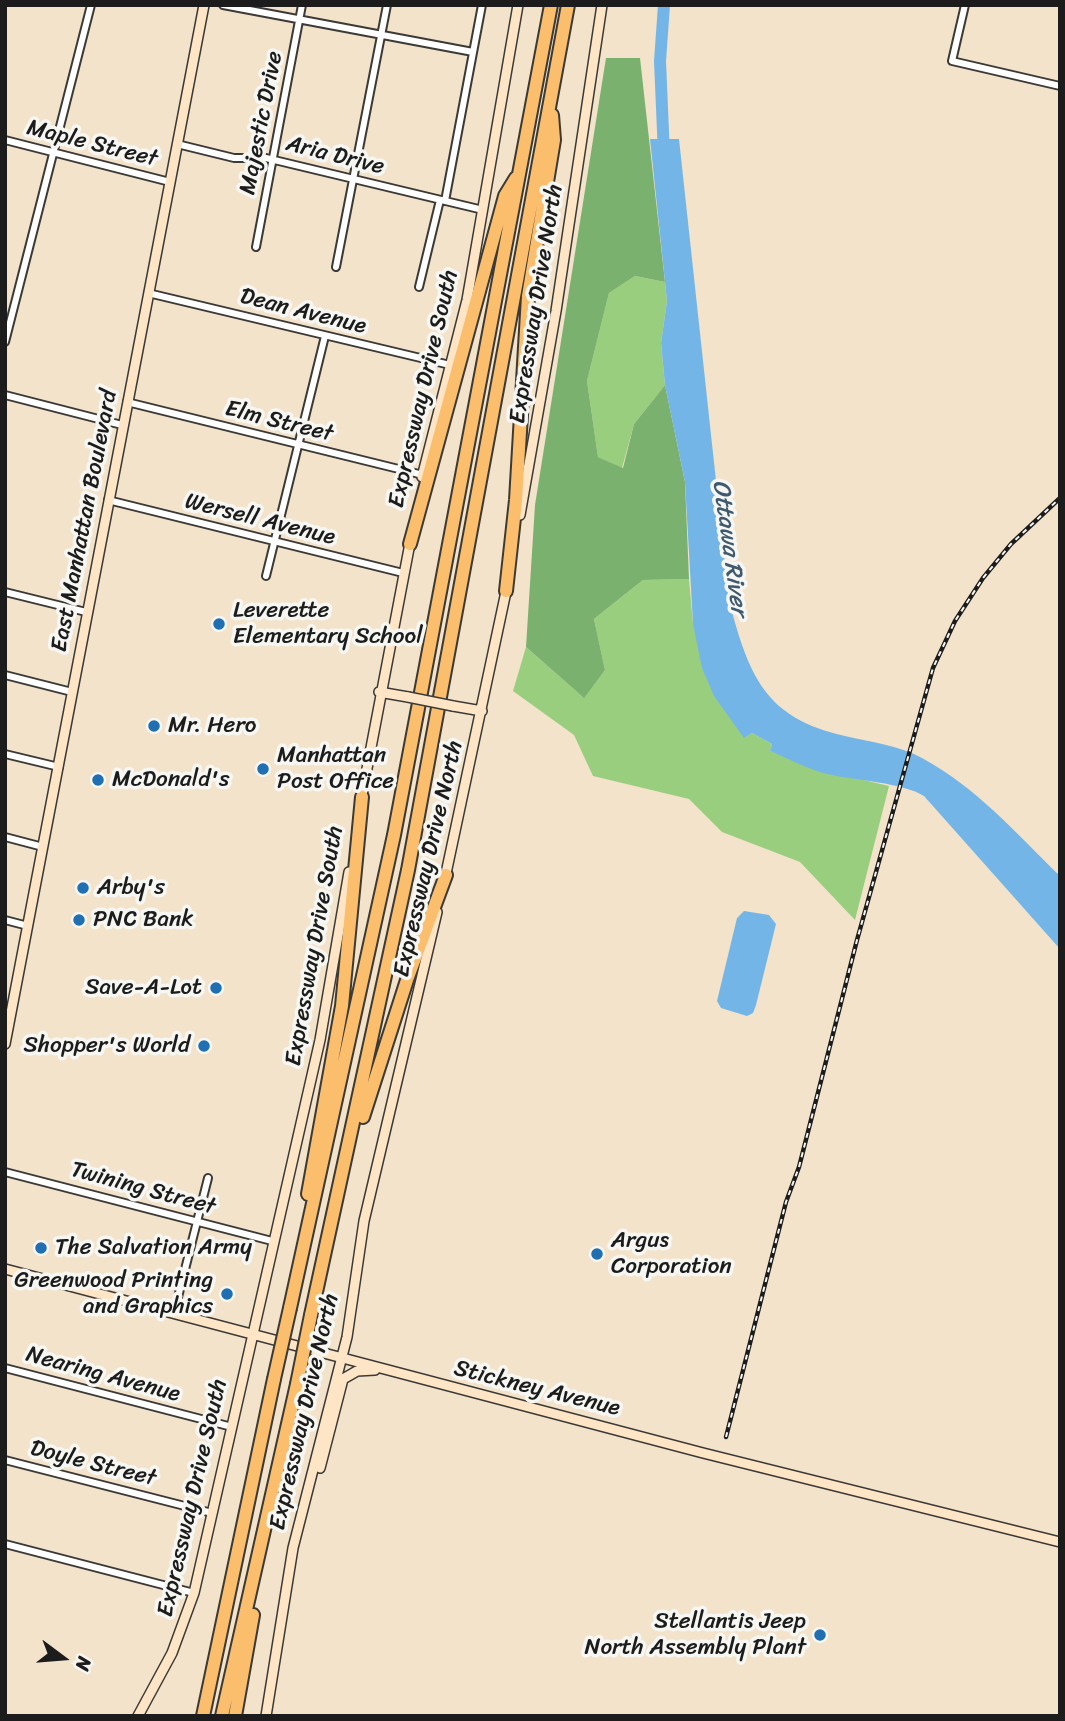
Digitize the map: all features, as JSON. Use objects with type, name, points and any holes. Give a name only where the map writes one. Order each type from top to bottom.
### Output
[{"type":"highway","points":[[203,1716],[289,1308],[389,862],[551,5]]},
{"type":"highway","points":[[222,1716],[342,1180],[408,870],[568,5]]},
{"type":"highway","points":[[506,591],[516,500],[528,296],[554,140],[551,99]]},
{"type":"highway","points":[[410,544],[505,196],[520,172]]},
{"type":"highway","points":[[289,1308],[341,1013],[362,797]]},
{"type":"highway","points":[[342,1180],[411,968],[446,875]]},
{"type":"highway","points":[[235,1716],[274,1486]]},
{"type":"main road","name":"East Manhattan Boulevard","points":[[5,1044],[9,1001],[28,926],[204,5]]},
{"type":"main road","name":"Expressway Drive South","points":[[138,1716],[172,1653],[194,1593],[232,1427],[250,1333],[320,1040],[379,692],[423,475],[484,210],[518,5]]},
{"type":"main road","name":"Expressway Drive North","points":[[266,1716],[286,1584],[347,1337],[364,1221],[446,875],[506,591],[556,311],[602,5]]},
{"type":"main road","points":[[379,692],[482,711]]},
{"type":"main road","name":"Stickney Avenue","points":[[5,1269],[1060,1542]]},
{"type":"main road","points":[[301,1515],[326,1452],[343,1380],[357,1371],[388,1370]]},
{"type":"street","points":[[5,342],[91,5]]},
{"type":"street","points":[[223,5],[472,52]]},
{"type":"street","name":"Majestic Drive","points":[[256,247],[302,5]]},
{"type":"street","points":[[336,267],[387,5]]},
{"type":"street","points":[[419,287],[443,201],[482,5]]},
{"type":"street","points":[[965,5],[952,61],[1060,86]]},
{"type":"street","name":"Maple Street","points":[[5,140],[170,182]]},
{"type":"street","name":"Aria Drive","points":[[177,144],[234,158],[273,159],[484,210]]},
{"type":"street","name":"Dean Avenue","points":[[148,293],[450,365]]},
{"type":"street","points":[[266,576],[326,336]]},
{"type":"street","points":[[5,395],[122,425]]},
{"type":"street","name":"Elm Street","points":[[127,402],[423,475]]},
{"type":"street","name":"Wersell Avenue","points":[[108,500],[403,573]]},
{"type":"street","points":[[5,592],[86,612]]},
{"type":"street","points":[[5,675],[72,692]]},
{"type":"street","points":[[5,754],[59,767]]},
{"type":"street","points":[[5,837],[43,847]]},
{"type":"street","points":[[5,920],[28,926]]},
{"type":"street","name":"Twining Street","points":[[5,1172],[272,1241]]},
{"type":"street","points":[[174,1313],[208,1178]]},
{"type":"street","name":"Nearing Avenue","points":[[5,1368],[232,1427]]},
{"type":"street","name":"Doyle Street","points":[[5,1460],[212,1513]]},
{"type":"street","points":[[5,1544],[194,1593]]},
{"type":"green space","points":[[606,58],[640,58],[665,282],[635,276],[609,293],[587,381],[598,457],[623,468],[634,424],[665,385],[685,482],[689,579],[643,580],[594,619],[605,670],[584,698],[526,647],[535,505]]},
{"type":"green space","points":[[635,276],[665,282],[667,301],[661,343],[665,385],[634,424],[622,468],[598,457],[587,381],[609,293]]},
{"type":"green space","points":[[689,579],[693,624],[745,737],[752,733],[772,744],[770,751],[889,786],[855,920],[800,862],[722,832],[689,799],[593,776],[574,735],[513,691],[526,647],[583,697],[605,670],[594,619],[643,580]]},
{"type":"water","points":[[650,139],[679,139],[729,601],[753,671],[764,690],[796,718],[818,728],[894,747],[922,758],[960,783],[995,812],[1060,876],[1060,949],[924,796],[892,785],[827,774],[770,751],[772,744],[752,733],[744,738],[714,696],[702,668],[693,624],[685,482],[665,385],[661,343],[667,301]]},
{"type":"water","points":[[744,911],[769,915],[776,924],[756,1005],[753,1013],[747,1016],[721,1008],[717,1001],[737,918]]},
{"type":"waterway","name":"Ottawa River","points":[[664,5],[660,61],[664,155]]},
{"type":"railway","points":[[726,1437],[786,1202],[799,1167],[857,940],[933,668],[955,621],[983,578],[1011,544],[1060,498]]},
{"type":"place","name":"Leverette Elementary School","points":[[219,624]]},
{"type":"place","name":"Mr. Hero","points":[[154,726]]},
{"type":"place","name":"Manhattan Post Office","points":[[263,769]]},
{"type":"place","name":"McDonald's","points":[[98,780]]},
{"type":"place","name":"Arby's","points":[[83,888]]},
{"type":"place","name":"PNC Bank","points":[[79,920]]},
{"type":"place","name":"Save-A-Lot","points":[[216,988]]},
{"type":"place","name":"Shopper's World","points":[[204,1046]]},
{"type":"place","name":"The Salvation Army","points":[[41,1248]]},
{"type":"place","name":"Argus Corporation","points":[[597,1254]]},
{"type":"place","name":"Greenwood Printing and Graphics","points":[[227,1294]]},
{"type":"place","name":"Stellantis Jeep North Assembly Plant","points":[[820,1635]]}]
